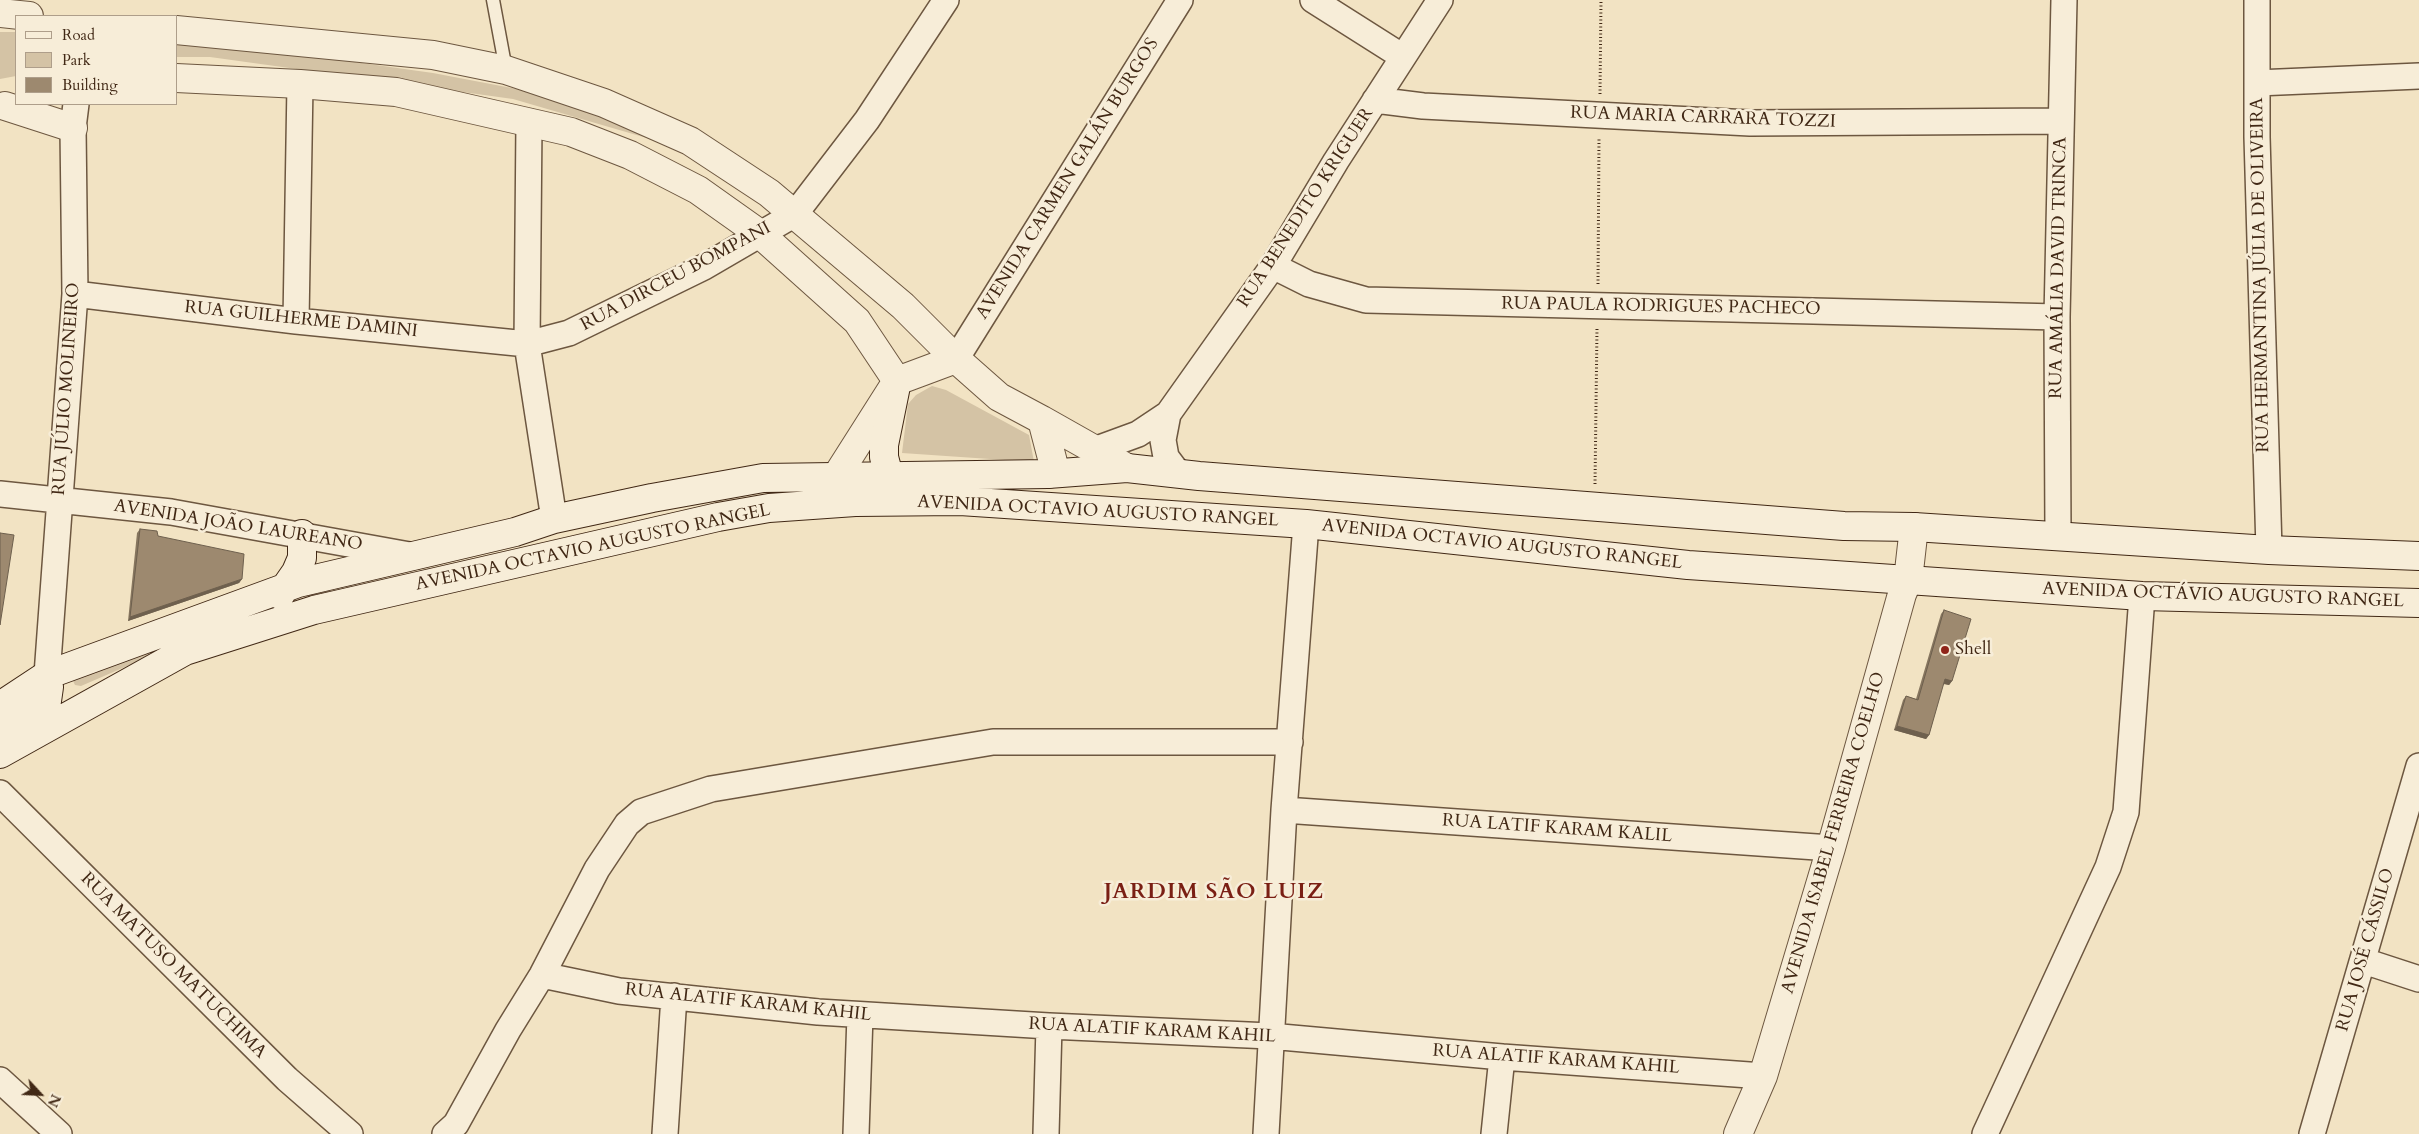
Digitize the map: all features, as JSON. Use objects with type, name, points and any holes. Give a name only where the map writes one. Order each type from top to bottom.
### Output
[{"type":"main road","points":[[0,13],[19,15]]},
{"type":"main road","points":[[178,30],[433,55],[506,70],[604,103],[690,141],[770,193],[903,306],[956,359],[999,397],[1097,449],[1127,468]]},
{"type":"main road","points":[[178,78],[300,84],[396,92],[571,132],[630,155],[698,190],[760,234],[857,321],[897,381],[884,445],[884,457],[889,476],[902,489],[960,501],[1024,492],[1038,486],[1054,466],[1042,420]]},
{"type":"main road","points":[[7,105],[74,116]]},
{"type":"main road","points":[[836,477],[897,381],[956,359]]},
{"type":"main road","name":"AVENIDA OCTAVIO AUGUSTO RANGEL","points":[[0,706],[47,675],[287,587],[515,532],[554,520],[652,498],[763,478],[1048,474],[1127,468],[1844,526],[1914,527]]},
{"type":"main road","name":"AVENIDA OCTAVIO AUGUSTO RANGEL","points":[[0,754],[184,651],[314,610],[718,517],[768,508],[855,502],[960,501],[1306,524],[1688,565],[1908,580]]},
{"type":"main road","points":[[1914,527],[2268,550],[2410,557],[2408,582],[2404,592],[2388,601]]},
{"type":"main road","name":"AVENIDA ISABEL FERREIRA COELHO","points":[[1738,1134],[1764,1076],[1831,848],[1902,594],[1908,580],[1914,527]]},
{"type":"main road","points":[[184,651],[268,608],[287,587],[302,558],[302,534]]},
{"type":"main road","name":"AVENIDA OCTÁVIO AUGUSTO RANGEL","points":[[1908,580],[2142,596],[2419,603]]},
{"type":"main road","points":[[0,733],[47,701],[49,687],[47,675]]},
{"type":"street","points":[[0,13],[7,0]]},
{"type":"street","points":[[795,214],[867,120],[946,0]]},
{"type":"street","name":"AVENIDA CARMEN GALÁN BURGOS","points":[[956,359],[1180,0]]},
{"type":"street","points":[[1313,0],[1403,57]]},
{"type":"street","name":"RUA BENEDITO KRIGUER","points":[[1097,449],[1138,434],[1168,414],[1273,266],[1375,100],[1440,0]]},
{"type":"street","name":"RUA AMÁLIA DAVID TRINCA","points":[[2058,536],[2057,317],[2064,0]]},
{"type":"street","name":"RUA HERMANTINA JÚLIA DE OLIVEIRA","points":[[2257,0],[2256,83],[2268,550]]},
{"type":"street","points":[[2256,83],[2419,76]]},
{"type":"street","points":[[296,321],[300,84]]},
{"type":"street","name":"RUA MARIA CARRARA TOZZI","points":[[1375,100],[1423,106],[1750,123],[2061,121]]},
{"type":"street","name":"RUA JÚLIO MOLINEIRO","points":[[47,675],[75,294],[74,116]]},
{"type":"street","points":[[529,122],[528,344],[554,520]]},
{"type":"street","name":"RUA DIRCEU BOMPANI","points":[[528,344],[568,333],[704,267],[795,214]]},
{"type":"street","name":"RUA PAULA RODRIGUES PACHECO","points":[[1273,266],[1309,284],[1366,300],[2057,317]]},
{"type":"street","name":"RUA GUILHERME DAMINI","points":[[75,294],[296,321],[528,344]]},
{"type":"street","name":"RUA BENEDITO KRIGUER","points":[[1168,414],[1163,440],[1166,457],[1178,473]]},
{"type":"street","name":"AVENIDA JOÃO LAUREANO","points":[[0,494],[171,512],[302,534],[415,556]]},
{"type":"street","points":[[1266,1134],[1284,810],[1306,524]]},
{"type":"street","points":[[1985,1134],[2108,867],[2126,812],[2142,596]]},
{"type":"street","points":[[444,1134],[456,1124],[508,1030],[542,975],[597,870],[627,824],[641,812],[711,790],[993,742],[1290,742]]},
{"type":"street","name":"RUA JOSÉ CÁSSILO","points":[[2312,1134],[2364,961],[2385,879],[2419,766]]},
{"type":"street","name":"RUA MATUSO MATUCHIMA","points":[[0,793],[287,1079],[347,1133]]},
{"type":"street","name":"RUA LATIF KARAM KALIL","points":[[1284,810],[1831,848]]},
{"type":"street","points":[[2364,961],[2419,979]]},
{"type":"street","name":"RUA ALATIF KARAM KAHIL","points":[[542,975],[619,990],[860,1014],[1049,1026],[1270,1036],[1502,1057],[1764,1076]]},
{"type":"street","points":[[665,1134],[674,996]]},
{"type":"street","points":[[856,1134],[860,1014]]},
{"type":"street","points":[[1046,1134],[1049,1026]]},
{"type":"street","points":[[1494,1134],[1502,1057]]},
{"type":"street","points":[[0,1080],[59,1134]]},
{"type":"lane","points":[[493,0],[506,70]]},
{"type":"path","points":[[1595,506],[1601,0]]},
{"type":"green space","points":[[0,32],[15,32],[15,76],[0,79]]},
{"type":"green space","points":[[178,41],[219,43],[433,73],[517,89],[562,100],[681,148],[513,99],[210,57],[178,57]]},
{"type":"green space","points":[[932,386],[946,390],[1029,435],[1034,462],[902,453],[908,404],[916,395]]},
{"type":"green space","points":[[186,631],[178,644],[81,686],[75,685],[73,681],[75,675]]},
{"type":"building","points":[[140,529],[157,531],[158,536],[244,554],[242,579],[130,617]]},
{"type":"building","points":[[0,533],[14,535],[0,625]]},
{"type":"building","points":[[1944,610],[1971,619],[1952,681],[1945,679],[1929,735],[1897,726],[1906,696],[1918,700]]},
{"type":"place","name":"Shell","points":[[1945,650]]},
{"type":"district","name":"JARDIM SÃO LUIZ","points":[[1214,893]]}]
